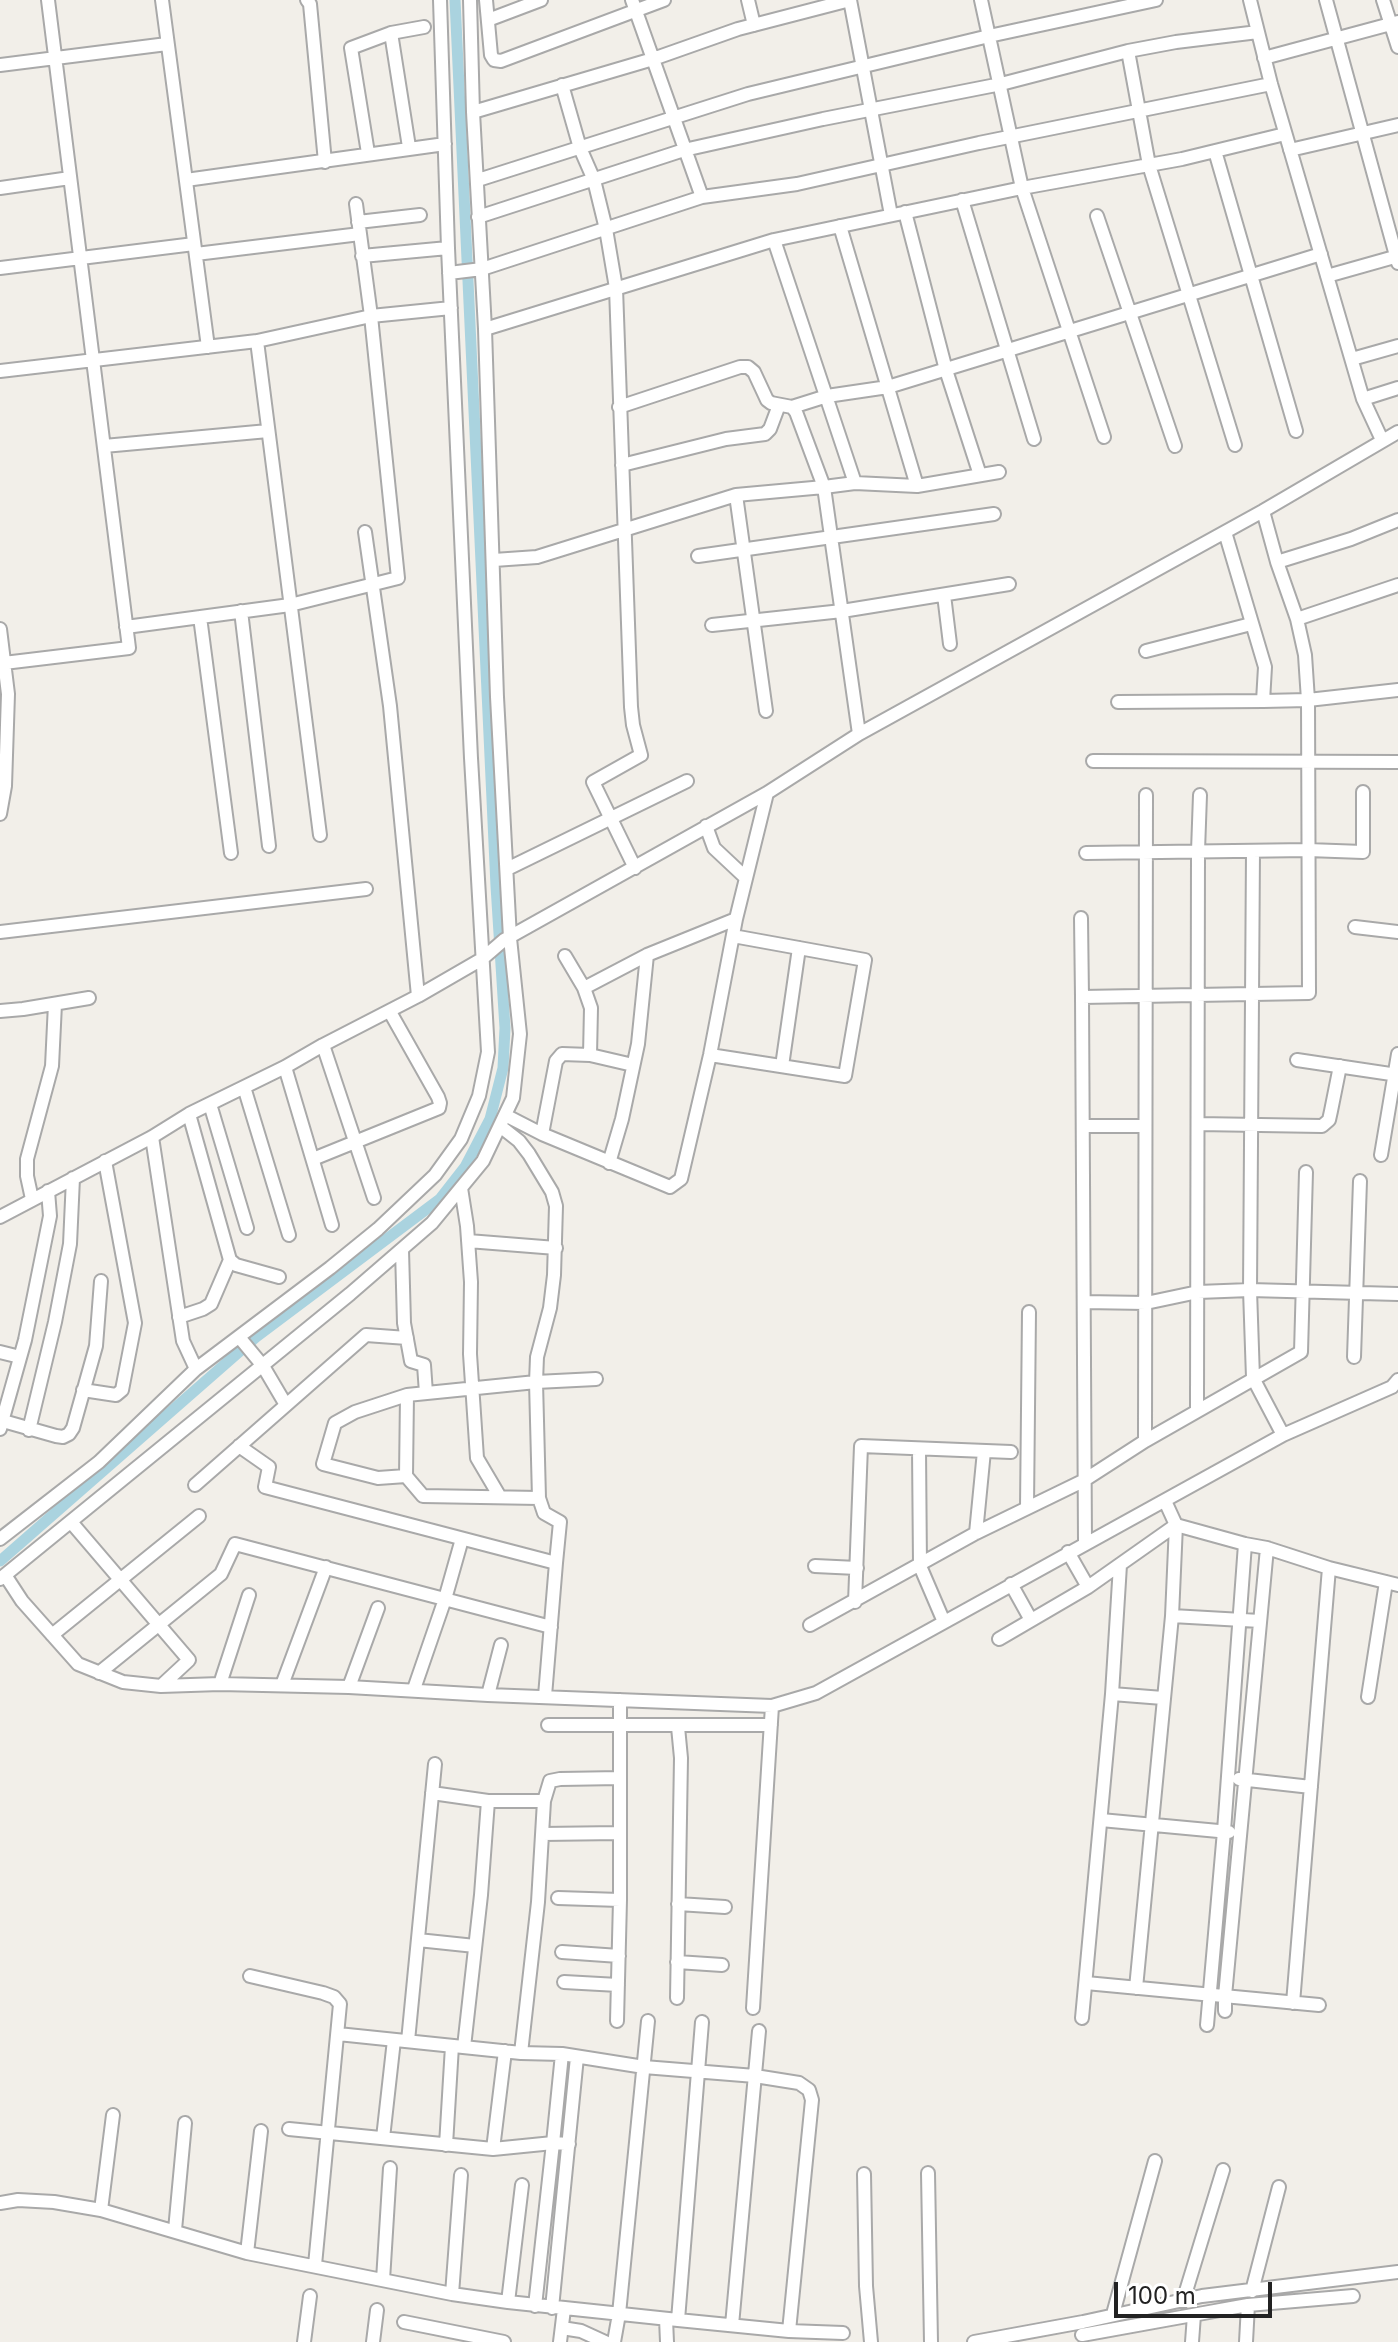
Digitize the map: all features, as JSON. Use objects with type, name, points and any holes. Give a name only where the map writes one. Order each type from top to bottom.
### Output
[{"type":"street","points":[[4,663],[129,648],[48,0]]},
{"type":"street","points":[[162,0],[208,347]]},
{"type":"street","points":[[0,1539],[99,1462],[196,1369],[244,1343],[378,1229],[435,1175],[461,1139],[479,1096],[488,1052],[486,955],[451,308],[453,273],[448,248],[440,0]]},
{"type":"street","points":[[470,0],[478,180],[478,269],[485,329],[497,697],[507,869],[507,939],[520,1034],[513,1098],[483,1161],[432,1223],[263,1366],[2,1577],[78,1664],[123,1682],[161,1686],[282,1685],[545,1696],[678,1727],[771,1716],[944,1622],[1015,1593],[1073,1560],[1085,1543],[1170,1512],[1245,1544],[1392,1583],[1368,1697]]},
{"type":"street","points":[[486,0],[491,55],[494,60],[501,61],[634,6],[664,0]]},
{"type":"street","points":[[488,20],[541,0]]},
{"type":"street","points":[[748,0],[754,25]]},
{"type":"street","points":[[473,112],[653,59],[754,25],[850,0],[891,215]]},
{"type":"street","points":[[981,0],[1022,188],[1104,437]]},
{"type":"street","points":[[478,180],[748,94],[989,36],[1156,0]]},
{"type":"street","points":[[1250,0],[1285,134],[1363,399],[1382,440]]},
{"type":"street","points":[[1326,0],[1397,259],[1327,276]]},
{"type":"street","points":[[1383,0],[1394,23],[1398,47]]},
{"type":"street","points":[[311,1],[325,162]]},
{"type":"street","points":[[634,6],[702,197]]},
{"type":"street","points":[[1264,58],[1394,23]]},
{"type":"street","points":[[368,153],[351,48],[391,33],[424,27]]},
{"type":"street","points":[[478,217],[684,150],[1001,84],[1128,51],[1258,32]]},
{"type":"street","points":[[391,33],[409,147]]},
{"type":"street","points":[[0,65],[167,44]]},
{"type":"street","points":[[1128,51],[1149,165],[1235,445]]},
{"type":"street","points":[[453,273],[478,269],[702,197],[797,184],[1010,136],[1271,84]]},
{"type":"street","points":[[562,85],[580,148],[594,180],[616,288],[631,700],[633,725],[641,755],[593,782],[635,868]]},
{"type":"street","points":[[1290,150],[1398,125]]},
{"type":"street","points":[[485,329],[774,240],[1149,165],[1285,134]]},
{"type":"street","points":[[186,180],[445,144]]},
{"type":"street","points":[[1215,151],[1296,431]]},
{"type":"street","points":[[0,188],[70,178]]},
{"type":"street","points":[[962,200],[1034,439]]},
{"type":"street","points":[[126,627],[290,605],[398,578],[371,316],[356,204]]},
{"type":"street","points":[[905,212],[946,370],[980,475]]},
{"type":"street","points":[[0,268],[195,249],[359,228],[420,215]]},
{"type":"street","points":[[1097,216],[1175,446]]},
{"type":"street","points":[[840,226],[917,486]]},
{"type":"street","points":[[774,240],[855,483]]},
{"type":"street","points":[[362,256],[448,248]]},
{"type":"street","points":[[619,407],[740,367],[748,367],[754,372],[767,400],[785,406],[888,387],[1321,254]]},
{"type":"street","points":[[0,371],[257,341],[371,316],[451,308]]},
{"type":"street","points":[[257,341],[320,835]]},
{"type":"street","points":[[1352,359],[1398,346]]},
{"type":"street","points":[[1363,399],[1398,388]]},
{"type":"street","points":[[622,465],[726,439],[765,434],[785,406]]},
{"type":"street","points":[[785,406],[824,487],[859,734]]},
{"type":"street","points":[[104,446],[268,431]]},
{"type":"street","points":[[1,1219],[189,1114],[390,1012],[486,955],[507,939],[635,868],[710,836],[767,793],[859,734],[1263,511],[1398,432]]},
{"type":"street","points":[[494,560],[537,557],[736,495],[855,483],[917,486],[999,472]]},
{"type":"street","points":[[736,495],[766,711]]},
{"type":"street","points":[[1082,997],[1309,993],[1308,700],[1305,655],[1263,511]]},
{"type":"street","points":[[698,556],[994,514]]},
{"type":"street","points":[[1277,562],[1351,539],[1398,520]]},
{"type":"street","points":[[365,532],[390,706],[418,996]]},
{"type":"street","points":[[1225,532],[1265,667],[1263,701]]},
{"type":"street","points":[[712,625],[842,611],[1009,584]]},
{"type":"street","points":[[1297,619],[1398,585]]},
{"type":"street","points":[[944,595],[950,644]]},
{"type":"street","points":[[241,611],[269,846]]},
{"type":"street","points":[[200,617],[231,853]]},
{"type":"street","points":[[1146,651],[1251,624]]},
{"type":"street","points":[[0,629],[8,694],[5,786],[0,814]]},
{"type":"street","points":[[1118,702],[1308,700],[1398,690]]},
{"type":"street","points":[[1093,761],[1398,762]]},
{"type":"street","points":[[507,869],[687,781]]},
{"type":"street","points":[[1086,853],[1363,852],[1363,792]]},
{"type":"street","points":[[502,1121],[542,1134],[670,1187],[681,1179],[710,1055],[736,919],[767,793]]},
{"type":"street","points":[[1145,1441],[1146,795]]},
{"type":"street","points":[[1197,1411],[1200,795]]},
{"type":"street","points":[[710,836],[746,878]]},
{"type":"street","points":[[1253,851],[1250,1290],[1253,1378],[1283,1435]]},
{"type":"street","points":[[0,932],[366,889]]},
{"type":"street","points":[[1081,918],[1085,1543]]},
{"type":"street","points":[[584,988],[647,955],[736,919]]},
{"type":"street","points":[[1355,927],[1398,932]]},
{"type":"street","points":[[710,1055],[845,1076],[865,960],[733,936]]},
{"type":"street","points":[[782,1066],[799,948]]},
{"type":"street","points":[[609,1163],[638,1044],[647,955]]},
{"type":"street","points":[[565,956],[584,988],[592,1017],[590,1055]]},
{"type":"street","points":[[0,1011],[89,998]]},
{"type":"street","points":[[32,1199],[26,1167],[52,1066],[55,1004]]},
{"type":"street","points":[[313,1159],[435,1111],[440,1103],[390,1012]]},
{"type":"street","points":[[323,1045],[374,1198]]},
{"type":"street","points":[[542,1134],[556,1061],[562,1054],[590,1055],[633,1065]]},
{"type":"street","points":[[1381,1155],[1398,1054]]},
{"type":"street","points":[[1297,1060],[1396,1074]]},
{"type":"street","points":[[1198,1124],[1322,1126],[1329,1120],[1340,1066]]},
{"type":"street","points":[[285,1067],[332,1225]]},
{"type":"street","points":[[244,1087],[289,1235]]},
{"type":"street","points":[[210,1104],[247,1228]]},
{"type":"street","points":[[189,1114],[230,1260],[236,1265],[279,1277]]},
{"type":"street","points":[[502,1121],[529,1154],[552,1192],[556,1206],[556,1248],[550,1308],[537,1357],[536,1382],[539,1498],[544,1513],[560,1522],[545,1696]]},
{"type":"street","points":[[1083,1126],[1145,1126]]},
{"type":"street","points":[[152,1137],[185,1349],[196,1369]]},
{"type":"street","points":[[83,1390],[116,1395],[122,1390],[135,1323],[105,1161]]},
{"type":"street","points":[[810,1625],[976,1533],[1083,1481],[1145,1441],[1301,1352],[1306,1172]]},
{"type":"street","points":[[29,1430],[72,1233],[73,1178]]},
{"type":"street","points":[[1354,1357],[1360,1181]]},
{"type":"street","points":[[461,1188],[471,1282],[471,1389],[477,1458],[500,1497]]},
{"type":"street","points":[[48,1191],[50,1216],[2,1425],[63,1437],[69,1434],[98,1332],[101,1281]]},
{"type":"street","points":[[468,1241],[556,1248]]},
{"type":"street","points":[[402,1250],[407,1338],[411,1361],[424,1365],[426,1393]]},
{"type":"street","points":[[179,1317],[211,1304],[230,1260]]},
{"type":"street","points":[[1084,1302],[1146,1303],[1198,1292],[1250,1290],[1398,1294]]},
{"type":"street","points":[[1027,1507],[1029,1312]]},
{"type":"street","points":[[195,1485],[366,1335],[407,1338]]},
{"type":"street","points":[[244,1343],[263,1366],[286,1405]]},
{"type":"street","points":[[0,1352],[20,1357]]},
{"type":"street","points":[[406,1476],[378,1478],[323,1464],[335,1423],[355,1412],[407,1395],[596,1379]]},
{"type":"street","points":[[999,1639],[1120,1565],[1170,1512],[1283,1435],[1392,1387],[1398,1380]]},
{"type":"street","points":[[407,1395],[406,1476],[423,1496],[539,1498]]},
{"type":"street","points":[[239,1446],[269,1467],[265,1487],[556,1563]]},
{"type":"street","points":[[855,1602],[861,1446],[1011,1452]]},
{"type":"street","points":[[919,1449],[920,1566],[944,1622]]},
{"type":"street","points":[[976,1533],[984,1451]]},
{"type":"street","points":[[1136,1988],[1172,1616],[1170,1512]]},
{"type":"street","points":[[52,1635],[199,1516]]},
{"type":"street","points":[[71,1522],[189,1660],[161,1686]]},
{"type":"street","points":[[414,1689],[462,1539]]},
{"type":"street","points":[[99,1673],[221,1574],[235,1544],[551,1627]]},
{"type":"street","points":[[1207,2025],[1245,1544]]},
{"type":"street","points":[[1225,2011],[1267,1548]]},
{"type":"street","points":[[1073,1560],[1088,1587]]},
{"type":"street","points":[[1082,2018],[1112,1694],[1120,1565]]},
{"type":"street","points":[[815,1566],[857,1568]]},
{"type":"street","points":[[282,1685],[326,1567]]},
{"type":"street","points":[[1293,2003],[1329,1568]]},
{"type":"street","points":[[1015,1593],[1031,1620]]},
{"type":"street","points":[[220,1684],[249,1595]]},
{"type":"street","points":[[349,1687],[378,1608]]},
{"type":"street","points":[[1172,1616],[1260,1621]]},
{"type":"street","points":[[488,1695],[501,1645]]},
{"type":"street","points":[[1112,1694],[1163,1698]]},
{"type":"street","points":[[548,1725],[620,1712],[771,1716]]},
{"type":"street","points":[[617,2021],[620,1712]]},
{"type":"street","points":[[753,2008],[771,1716]]},
{"type":"street","points":[[677,1998],[681,1758],[678,1727]]},
{"type":"street","points":[[383,2138],[418,1940],[435,1764]]},
{"type":"street","points":[[521,2053],[538,1902],[544,1801],[550,1781],[620,1778]]},
{"type":"street","points":[[1228,1778],[1311,1787]]},
{"type":"street","points":[[432,1793],[488,1801],[544,1801]]},
{"type":"street","points":[[446,2145],[458,2046],[475,1946],[488,1801]]},
{"type":"street","points":[[1101,1820],[1241,1834]]},
{"type":"street","points":[[542,1834],[619,1833]]},
{"type":"street","points":[[558,1898],[620,1900]]},
{"type":"street","points":[[678,1904],[725,1907]]},
{"type":"street","points":[[418,1940],[475,1946]]},
{"type":"street","points":[[562,1952],[619,1956]]},
{"type":"street","points":[[677,1962],[722,1965]]},
{"type":"street","points":[[250,1976],[334,1997],[340,2004],[315,2265]]},
{"type":"street","points":[[564,1982],[618,1985]]},
{"type":"street","points":[[1086,1983],[1319,2005]]},
{"type":"street","points":[[614,2342],[648,2021]]},
{"type":"street","points":[[667,2342],[672,2320],[702,2022]]},
{"type":"street","points":[[732,2325],[759,2031]]},
{"type":"street","points":[[338,2034],[521,2053],[562,2054],[644,2067],[755,2076],[799,2083],[809,2090],[812,2100],[789,2331]]},
{"type":"street","points":[[493,2149],[505,2051]]},
{"type":"street","points":[[535,2306],[562,2054]]},
{"type":"street","points":[[560,2342],[562,2328],[558,2308],[577,2057]]},
{"type":"street","points":[[101,2210],[113,2115]]},
{"type":"street","points":[[175,2230],[185,2123]]},
{"type":"street","points":[[289,2129],[493,2149],[569,2144]]},
{"type":"street","points":[[247,2253],[261,2131]]},
{"type":"street","points":[[1113,2314],[1155,2161]]},
{"type":"street","points":[[383,2280],[390,2168]]},
{"type":"street","points":[[1183,2301],[1223,2170]]},
{"type":"street","points":[[928,2173],[931,2342]]},
{"type":"street","points":[[864,2174],[866,2286],[871,2342]]},
{"type":"street","points":[[452,2294],[461,2175]]},
{"type":"street","points":[[508,2302],[522,2185]]},
{"type":"street","points":[[1252,2291],[1279,2187]]},
{"type":"street","points":[[0,2203],[18,2200],[54,2202],[101,2210],[247,2253],[452,2294],[672,2320],[843,2333]]},
{"type":"street","points":[[1082,2333],[1113,2314],[1202,2296],[1398,2272]]},
{"type":"street","points":[[304,2342],[310,2296]]},
{"type":"street","points":[[974,2342],[1140,2326],[1248,2305],[1353,2296]]},
{"type":"street","points":[[1246,2342],[1248,2305]]},
{"type":"street","points":[[373,2342],[377,2310]]},
{"type":"street","points":[[1192,2342],[1194,2315]]},
{"type":"street","points":[[404,2322],[454,2337],[504,2342]]},
{"type":"street","points":[[1139,2342],[1140,2326]]},
{"type":"street","points":[[562,2328],[581,2331],[605,2342]]},
{"type":"waterway","points":[[0,1561],[256,1337],[440,1199],[465,1167],[490,1119],[503,1068],[505,1028],[455,0]]}]
